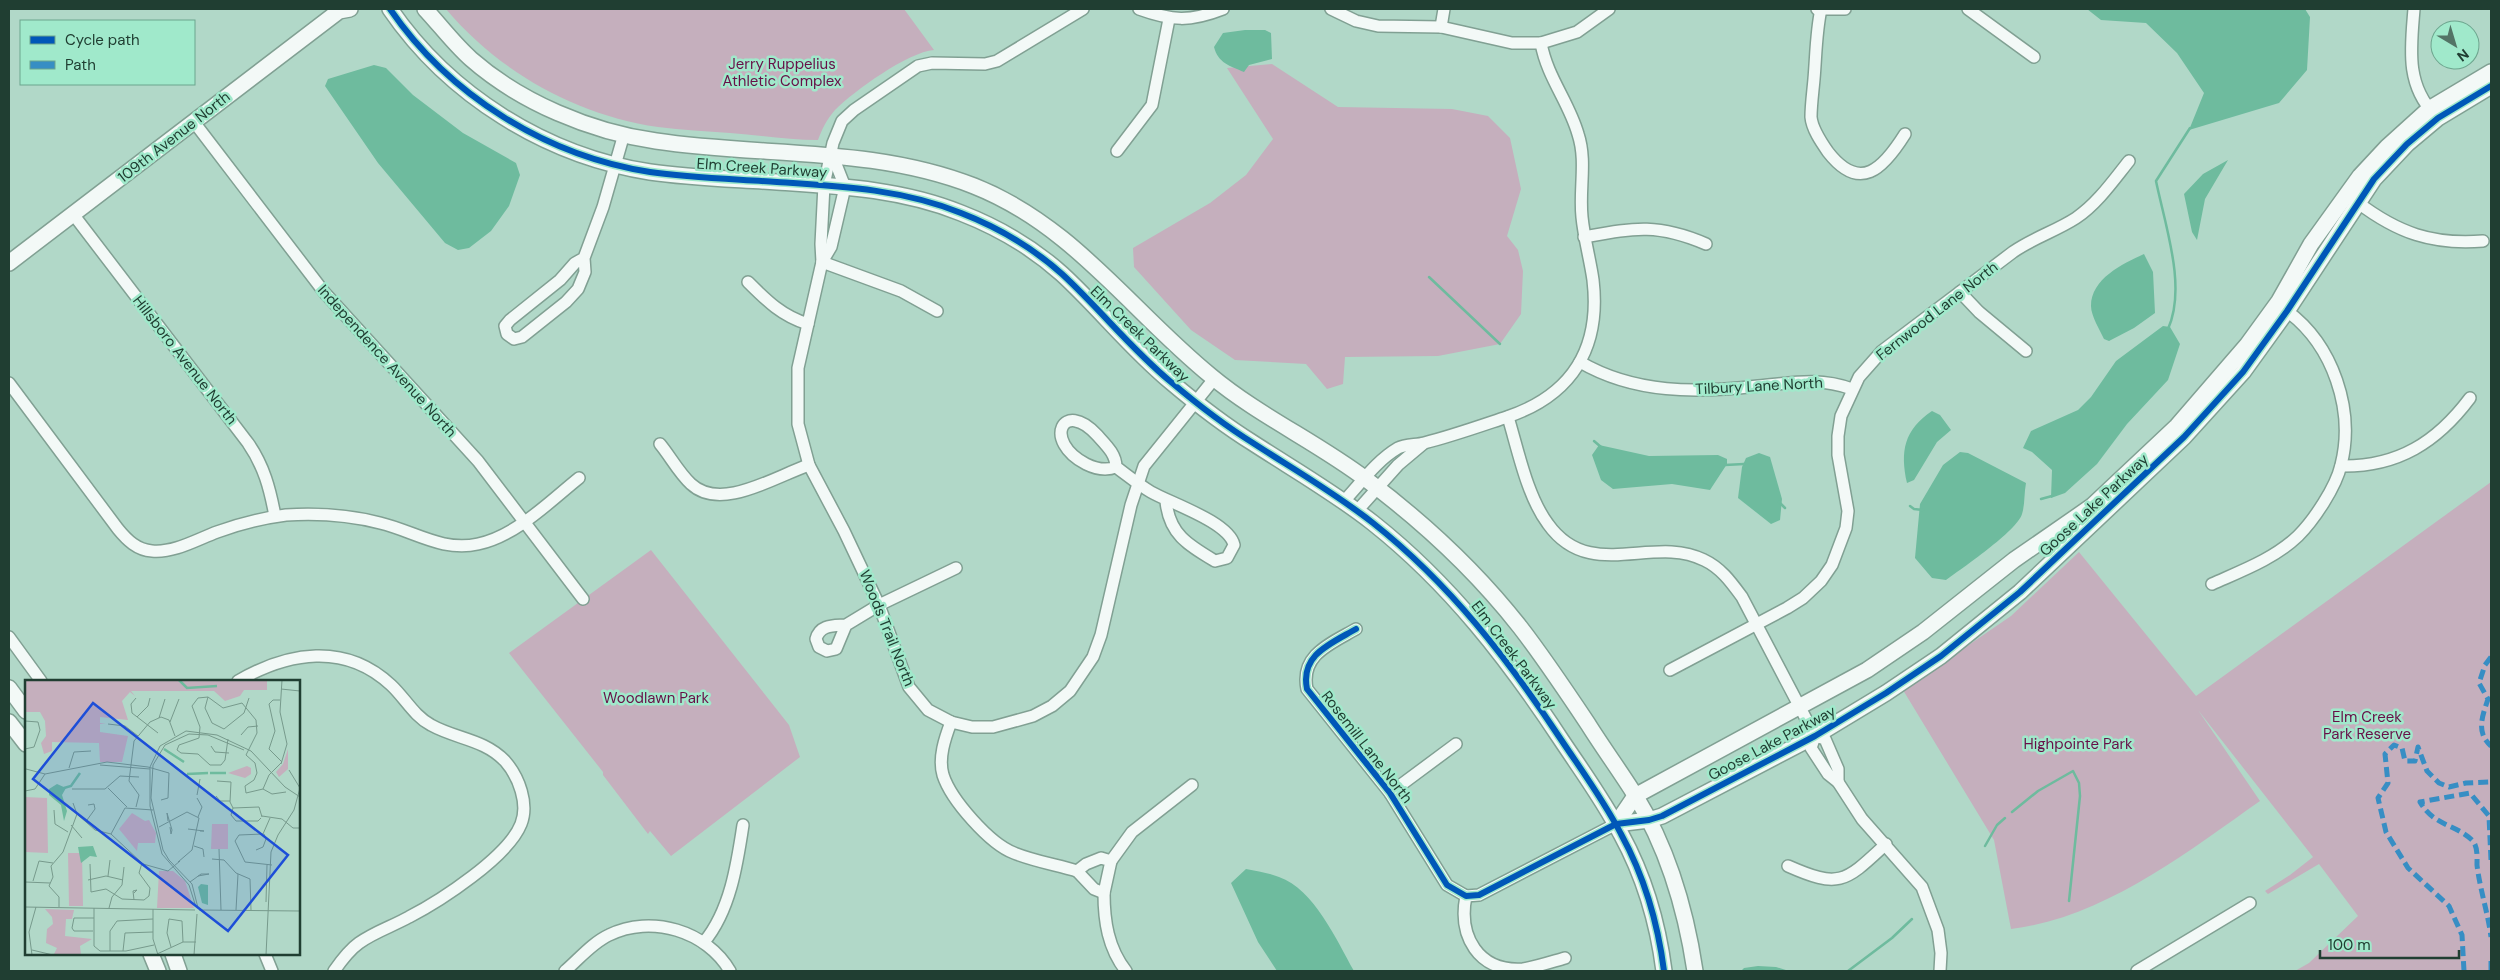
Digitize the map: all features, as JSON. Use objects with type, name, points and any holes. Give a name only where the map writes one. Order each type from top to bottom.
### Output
[{"type":"street","name":"Elm Creek Parkway","points":[[390,9],[417,44],[448,75],[479,101],[549,142],[616,165],[648,172],[845,187],[920,199],[960,212],[1019,243],[1061,274],[1156,370],[1194,401],[1250,442],[1357,511],[1411,555],[1480,626],[1538,705],[1616,824],[1647,895],[1657,931],[1664,971]]},
{"type":"street","name":"Elm Creek Parkway","points":[[425,9],[467,56],[494,76],[558,112],[624,134],[659,142],[832,154],[876,160],[943,175],[990,193],[1030,214],[1062,237],[1101,270],[1166,338],[1214,379],[1239,398],[1371,483],[1448,548],[1485,586],[1547,663],[1635,796],[1671,872],[1685,918],[1694,971]]},
{"type":"street","name":"Woods Trail North","points":[[1083,9],[997,61],[985,64],[932,63],[918,66],[905,73],[854,110],[842,121],[833,143],[824,185],[822,262],[798,368],[796,404],[798,424],[809,465],[844,531],[879,605],[910,687],[928,710],[951,722],[972,726],[993,726],[1033,716],[1058,701],[1082,676],[1093,657],[1101,635],[1138,482],[1144,466],[1194,401],[1214,379]]},
{"type":"street","points":[[1138,9],[1169,19],[1199,17],[1223,9]]},
{"type":"street","points":[[1331,9],[1356,21],[1378,26],[1441,27],[1512,43],[1541,43],[1577,32],[1609,9]]},
{"type":"street","points":[[1441,27],[1444,9]]},
{"type":"street","points":[[1845,9],[1819,9],[1811,118],[1823,146],[1839,166],[1850,173],[1860,175],[1880,165],[1895,150],[1906,134]]},
{"type":"street","points":[[1968,9],[2034,57]]},
{"type":"street","points":[[2414,9],[2411,66],[2414,84],[2434,113]]},
{"type":"street","name":"109th Avenue North","points":[[9,263],[343,10]]},
{"type":"street","points":[[1118,151],[1152,105],[1169,19]]},
{"type":"street","points":[[1344,501],[1398,465],[1424,443],[1508,417],[1533,407],[1567,381],[1580,362],[1590,342],[1595,321],[1593,278],[1584,237],[1581,211],[1583,159],[1579,136],[1572,114],[1551,78],[1541,43]]},
{"type":"street","name":"Goose Lake Parkway","points":[[1616,824],[1635,796],[1867,670],[1923,632],[2014,560],[2092,506],[2177,426],[2247,345],[2279,301],[2310,244],[2360,176],[2387,147],[2491,72]]},
{"type":"street","name":"Goose Lake Parkway","points":[[1616,824],[1648,820],[1662,816],[1815,736],[1886,694],[1941,656],[2020,592],[2190,431],[2243,372],[2287,311],[2374,179],[2434,113],[2491,86]]},
{"type":"street","name":"Independence Avenue North","points":[[194,122],[324,292],[478,462],[524,520],[582,599]]},
{"type":"street","points":[[584,258],[575,263],[560,280],[510,320],[506,326],[507,334],[514,339],[522,337],[566,302],[578,289],[585,272],[584,258],[616,165],[624,134]]},
{"type":"street","points":[[832,154],[845,187]]},
{"type":"street","name":"Fernwood Lane North","points":[[1670,670],[1757,625],[1803,598],[1821,581],[1832,565],[1841,546],[1848,511],[1838,455],[1841,416],[1852,388],[1882,351],[2023,245],[2075,219],[2088,209],[2129,161]]},
{"type":"street","name":"Woods Trail North","points":[[822,262],[831,247],[845,187]]},
{"type":"street","points":[[2358,202],[2390,224],[2411,234],[2435,241],[2459,243],[2483,241]]},
{"type":"street","name":"Hillsboro Avenue North","points":[[73,214],[248,442],[260,460],[266,475],[276,516]]},
{"type":"street","points":[[1584,237],[1639,228],[1661,229],[1684,235],[1706,244]]},
{"type":"street","points":[[822,262],[901,291],[937,311]]},
{"type":"street","points":[[748,282],[773,307],[788,317],[808,324]]},
{"type":"street","points":[[1960,292],[1985,318],[2026,351]]},
{"type":"street","points":[[2212,584],[2278,552],[2297,537],[2313,520],[2341,466],[2345,433],[2344,408],[2338,384],[2329,361],[2316,340],[2287,311]]},
{"type":"street","name":"Tilbury Lane North","points":[[1580,362],[1599,373],[1623,382],[1674,390],[1708,391],[1822,380],[1852,388]]},
{"type":"street","points":[[9,383],[118,529],[137,547],[150,551],[164,552],[245,522],[276,516],[327,514],[355,517],[382,523],[444,545],[462,547],[496,538],[524,520],[579,478]]},
{"type":"street","points":[[2341,466],[2361,467],[2383,462],[2423,445],[2442,432],[2470,398]]},
{"type":"street","points":[[1508,417],[1534,498],[1540,512],[1559,536],[1588,552],[1604,555],[1621,556],[1671,551],[1704,559],[1719,569],[1731,581],[1757,625],[1815,736],[1825,739],[1838,769],[1838,782],[1862,819],[1917,881],[1927,898],[1938,930],[1941,952],[1940,971]]},
{"type":"street","points":[[1075,419],[1083,422],[1095,432],[1116,459],[1116,467],[1109,470],[1093,468],[1075,458],[1065,448],[1060,436],[1061,429],[1066,422],[1075,419]]},
{"type":"street","points":[[660,444],[691,484],[711,495],[730,495],[809,465]]},
{"type":"street","points":[[1116,467],[1166,501],[1178,503],[1229,534],[1234,545],[1227,558],[1215,561],[1193,548],[1175,531],[1167,514],[1166,501]]},
{"type":"street","points":[[1357,511],[1371,483]]},
{"type":"street","points":[[846,625],[879,605],[956,568]]},
{"type":"street","name":"Rosemill Lane North","points":[[1356,629],[1316,652],[1307,667],[1305,679],[1307,689],[1312,698],[1390,793],[1426,849],[1441,877],[1454,890],[1466,896]]},
{"type":"street","points":[[9,637],[40,680]]},
{"type":"street","points":[[240,680],[273,663],[294,657],[336,657],[357,664],[375,672],[392,686],[417,715],[429,724],[456,736],[473,740],[488,748],[505,762],[522,792],[524,806],[522,822],[507,845],[478,871],[445,895],[358,943],[334,971]]},
{"type":"street","points":[[9,688],[25,710]]},
{"type":"street","points":[[9,722],[25,743]]},
{"type":"street","points":[[951,722],[943,749],[943,774],[949,789],[982,830],[1000,846],[1013,853],[1077,871],[1094,889],[1104,893]]},
{"type":"street","points":[[1390,793],[1456,744]]},
{"type":"street","points":[[1126,971],[1113,950],[1106,930],[1104,893],[1111,860],[1132,832],[1192,785]]},
{"type":"street","points":[[1565,958],[1524,968],[1497,967],[1491,964],[1473,946],[1466,933],[1464,919],[1466,896],[1480,895],[1616,824]]},
{"type":"street","points":[[704,942],[718,924],[724,908],[743,825]]},
{"type":"street","points":[[1788,866],[1816,878],[1836,880],[1857,870],[1886,844]]},
{"type":"street","points":[[1077,871],[1086,864],[1101,858],[1111,860]]},
{"type":"street","points":[[2138,971],[2250,903]]},
{"type":"street","points":[[565,971],[610,934],[635,927],[672,929],[704,942],[730,971]]},
{"type":"street","points":[[151,955],[158,971]]},
{"type":"street","points":[[173,955],[180,971]]},
{"type":"street","points":[[265,955],[272,971]]},
{"type":"green space","name":"Jerry Ruppelius Athletic Complex","points":[[446,9],[904,9],[934,50],[923,52],[896,65],[855,93],[832,113],[818,140],[685,130],[628,121],[569,101],[541,87],[515,71],[490,52],[467,32]]},
{"type":"green space","points":[[1272,64],[1338,107],[1452,109],[1488,116],[1510,138],[1521,189],[1507,236],[1518,250],[1523,271],[1521,314],[1500,344],[1438,356],[1345,357],[1343,384],[1327,389],[1306,364],[1235,360],[1191,330],[1134,267],[1133,248],[1210,203],[1246,175],[1273,139],[1227,68]]},
{"type":"green space","points":[[2491,482],[2491,971],[2295,971],[2309,963],[2358,916],[2319,864],[2268,894],[2265,891],[2313,857],[2198,710],[2260,801],[2173,861],[2111,897],[2078,912],[2045,922],[2011,929],[1994,840],[1903,690],[2011,616],[2079,552],[2196,696]]},
{"type":"green space","name":"Woodlawn Park","points":[[651,550],[789,725],[800,757],[671,856],[650,831],[648,834],[603,775],[603,772],[509,653]]},
{"type":"shaded area","points":[[2087,9],[2305,9],[2310,17],[2307,70],[2279,103],[2189,130],[2204,93],[2177,53],[2146,23],[2101,20]]},
{"type":"shaded area","points":[[1265,30],[1271,33],[1272,59],[1249,65],[1244,72],[1229,66],[1218,57],[1214,47],[1223,33]]},
{"type":"shaded area","points":[[374,65],[386,68],[413,95],[463,133],[516,163],[520,175],[509,206],[491,231],[469,248],[458,250],[445,243],[378,163],[325,86],[328,79]]},
{"type":"shaded area","points":[[2228,160],[2205,199],[2197,240],[2192,232],[2184,194],[2203,174]]},
{"type":"shaded area","points":[[2144,254],[2153,272],[2155,313],[2134,328],[2109,341],[2104,339],[2091,310],[2092,296],[2102,280],[2109,274]]},
{"type":"shaded area","points":[[2163,326],[2170,327],[2180,344],[2168,380],[2127,424],[2097,464],[2065,493],[2051,498],[2052,470],[2032,452],[2023,448],[2031,431],[2078,410],[2091,397],[2116,361]]},
{"type":"shaded area","points":[[1932,411],[1940,415],[1951,430],[1937,442],[1914,480],[1907,483],[1904,461],[1906,442],[1915,426]]},
{"type":"shaded area","points":[[1599,445],[1649,456],[1718,455],[1727,459],[1727,464],[1710,490],[1672,484],[1613,489],[1601,480],[1592,455]]},
{"type":"shaded area","points":[[1960,452],[1968,453],[2026,483],[2023,510],[2018,521],[2010,530],[1975,559],[1946,580],[1932,578],[1915,558],[1920,504],[1943,465]]},
{"type":"shaded area","points":[[1759,453],[1770,457],[1782,499],[1780,520],[1771,524],[1738,498],[1742,467],[1746,458]]},
{"type":"shaded area","points":[[1246,869],[1279,877],[1292,883],[1303,893],[1323,917],[1354,971],[1277,971],[1258,942],[1231,883]]},
{"type":"shaded area","points":[[1758,966],[1776,967],[1789,971],[1741,971],[1744,968]]},
{"type":"waterway","points":[[2168,329],[2173,312],[2175,275],[2169,236],[2156,181],[2190,128]]},
{"type":"waterway","points":[[1429,277],[1500,344]]},
{"type":"waterway","points":[[1594,441],[1601,447]]},
{"type":"waterway","points":[[1725,465],[1744,464]]},
{"type":"waterway","points":[[2041,499],[2052,496]]},
{"type":"waterway","points":[[1779,502],[1785,508]]},
{"type":"waterway","points":[[1910,506],[1914,509],[1923,510]]},
{"type":"waterway","points":[[2012,812],[2038,791],[2073,771],[2079,783],[2080,796],[2069,901]]},
{"type":"waterway","points":[[1985,846],[1997,825],[2005,818]]},
{"type":"waterway","points":[[1848,971],[1892,938],[1912,919]]},
{"type":"marked path","points":[[2491,657],[2485,665],[2479,683],[2488,699],[2482,729],[2486,741],[2491,746]]},
{"type":"marked path","points":[[2464,971],[2462,935],[2449,906],[2408,868],[2386,832],[2378,798],[2388,783],[2385,754],[2394,745],[2402,748],[2405,761],[2415,761],[2418,747],[2427,771],[2439,783],[2449,787],[2466,783],[2491,782]]},
{"type":"marked path","points":[[2491,860],[2489,816],[2470,793],[2420,802],[2432,816],[2474,842],[2477,852],[2478,874],[2491,937]]},
{"type":"marked path","points":[[2491,961],[2491,971]]},
{"type":"cycle path","points":[[390,9],[414,40],[441,68],[471,94],[503,117],[538,136],[574,152],[611,164],[650,172],[847,187],[916,199],[961,213],[1001,232],[1039,255],[1076,287],[1142,356],[1171,382],[1232,429],[1329,491],[1373,523],[1427,571],[1476,624],[1542,711],[1593,786],[1614,822],[1629,850],[1643,883],[1654,918],[1664,971]]},
{"type":"cycle path","points":[[1356,629],[1327,646],[1313,659],[1308,667],[1306,677],[1307,689],[1390,793],[1447,885],[1466,896],[1479,895],[1616,824],[1649,820],[1662,816],[1815,736],[1886,693],[1941,656],[2020,592],[2184,437],[2243,372],[2287,311],[2374,179],[2407,144],[2438,118],[2491,86]]},
{"type":"park label","name":"Elm Creek Park Reserve","points":[[2367,726]]},
{"type":"park label","name":"Highpointe Park","points":[[2078,744]]}]
